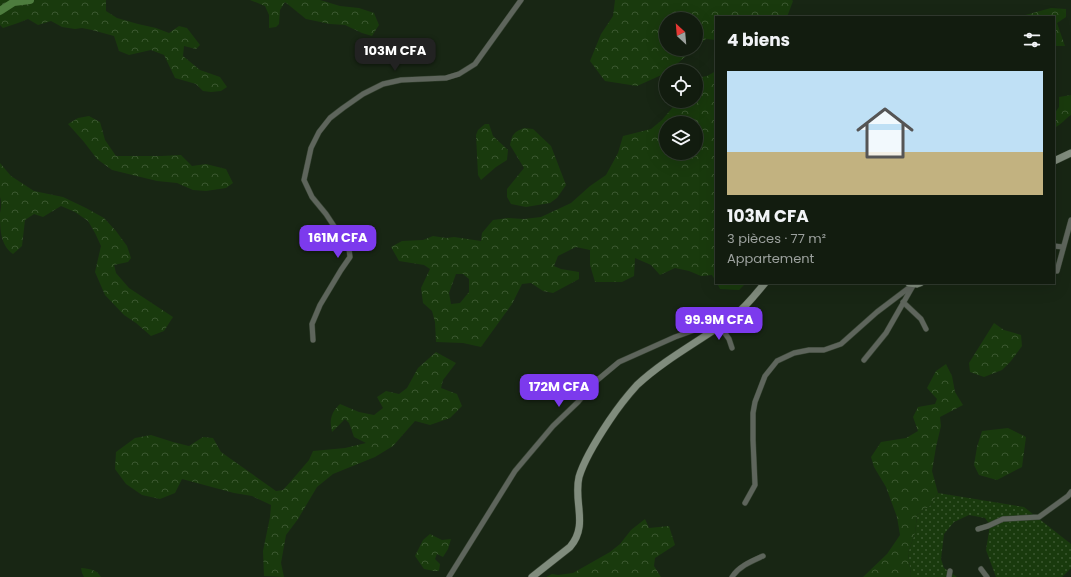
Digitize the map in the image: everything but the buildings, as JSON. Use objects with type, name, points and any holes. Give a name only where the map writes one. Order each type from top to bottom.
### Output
[{"type":"main road","points":[[1055,161],[1071,153]]},
{"type":"main road","points":[[532,577],[570,548],[575,542],[579,532],[580,523],[578,486],[580,476],[585,462],[594,446],[609,421],[624,401],[637,386],[674,356],[734,316],[750,301],[764,284]]},
{"type":"street","points":[[313,340],[312,324],[320,305],[350,258],[349,249],[326,214],[312,197],[304,180],[311,148],[319,132],[330,118],[342,108],[362,94],[383,84],[401,80],[446,78],[459,74],[475,64],[521,0]]},
{"type":"street","points":[[1057,271],[1071,220]]},
{"type":"street","points":[[1055,246],[1063,247]]},
{"type":"street","points":[[864,360],[886,332],[913,284]]},
{"type":"street","points":[[745,504],[755,485],[753,413],[755,402],[765,376],[777,361],[794,353],[809,350],[824,350],[841,344],[877,312],[913,284]]},
{"type":"street","points":[[903,302],[921,319],[926,329]]},
{"type":"street","points":[[449,577],[515,471],[553,426],[578,402],[595,382],[619,362],[675,337],[734,316]]},
{"type":"street","points":[[720,326],[729,339],[732,348]]},
{"type":"street","points":[[978,529],[1003,519],[1040,517],[1068,496],[1071,492]]},
{"type":"street","points":[[732,577],[748,563],[764,556]]},
{"type":"street","points":[[981,569],[987,577]]},
{"type":"street","points":[[949,577],[950,571]]},
{"type":"green space","points":[[0,0],[106,0],[106,11],[117,18],[156,28],[169,33],[179,26],[187,28],[200,45],[196,49],[184,46],[183,56],[200,70],[220,77],[227,87],[221,91],[203,91],[196,84],[175,78],[164,55],[151,50],[129,55],[119,51],[114,36],[92,30],[62,27],[51,21],[38,25],[28,19],[3,28],[0,25]]},
{"type":"green space","points":[[250,0],[320,0],[340,6],[359,8],[374,13],[379,25],[372,36],[345,25],[330,24],[306,19],[285,2],[280,10],[279,24],[276,27],[269,28],[269,15],[265,6]]},
{"type":"green space","points":[[615,0],[793,1],[787,16],[715,16],[715,40],[706,39],[703,41],[703,12],[659,12],[659,56],[686,56],[677,64],[659,64],[659,76],[637,86],[605,81],[590,61],[601,34],[613,16]]},
{"type":"green space","points":[[1051,8],[1066,9],[1066,17],[1057,23],[1065,46],[1055,46],[1055,16],[1022,16]]},
{"type":"green space","points":[[715,72],[715,280],[712,275],[701,276],[689,271],[675,268],[660,275],[651,265],[635,258],[634,276],[622,282],[595,282],[590,265],[590,250],[576,247],[558,256],[554,266],[561,269],[579,272],[579,279],[553,293],[543,291],[531,283],[522,284],[512,304],[481,347],[463,343],[436,342],[435,322],[432,311],[423,303],[421,288],[430,269],[424,265],[399,261],[391,247],[402,241],[423,240],[433,236],[481,241],[482,233],[493,220],[541,217],[571,203],[590,186],[606,175],[618,153],[623,136],[651,129],[659,122],[659,160],[703,160],[703,116],[665,116],[672,108],[703,108],[703,77]],"holes":[[[456,274],[463,274],[469,279],[469,292],[460,303],[451,304],[449,293]]]},
{"type":"green space","points":[[1071,95],[1071,115],[1055,127],[1055,113],[1059,107],[1059,97]]},
{"type":"green space","points":[[89,116],[100,122],[105,140],[116,156],[181,155],[192,166],[206,164],[226,169],[233,183],[226,188],[206,191],[193,190],[177,183],[157,181],[112,170],[97,159],[68,124],[78,118]]},
{"type":"green space","points":[[485,124],[489,124],[493,136],[508,150],[507,160],[481,180],[478,175],[476,135],[478,130]]},
{"type":"green space","points":[[524,128],[533,129],[551,146],[566,185],[557,198],[550,203],[526,207],[511,204],[507,197],[507,189],[524,168],[510,145],[514,134]]},
{"type":"green space","points":[[0,163],[11,176],[34,191],[63,197],[104,218],[127,246],[131,258],[128,262],[114,265],[116,273],[129,288],[173,317],[164,331],[151,336],[124,315],[105,295],[95,272],[101,246],[88,221],[75,212],[61,206],[43,217],[34,214],[25,220],[22,246],[13,254],[5,246],[1,230]]},
{"type":"green space","points":[[718,284],[745,284],[739,290],[720,289]]},
{"type":"green space","points":[[994,323],[1004,330],[1021,335],[1022,346],[1002,370],[984,377],[970,372],[969,363]]},
{"type":"green space","points":[[436,352],[456,363],[443,380],[441,388],[457,394],[462,406],[450,418],[430,425],[415,421],[393,446],[375,457],[333,474],[317,487],[298,519],[286,535],[281,563],[284,577],[264,576],[263,551],[271,505],[252,496],[234,493],[182,479],[175,493],[160,499],[142,495],[126,484],[115,469],[116,452],[135,438],[151,435],[189,446],[203,437],[213,438],[221,452],[276,491],[283,490],[309,460],[313,451],[345,448],[366,443],[354,437],[349,423],[345,419],[332,432],[332,417],[340,404],[359,412],[374,415],[383,408],[377,397],[386,391],[399,394],[407,388],[418,368]]},
{"type":"green space","points":[[946,364],[952,376],[955,392],[963,405],[940,417],[941,426],[932,471],[938,493],[931,505],[917,515],[915,533],[908,553],[911,575],[910,577],[863,577],[887,554],[900,535],[897,517],[886,487],[874,467],[871,457],[881,442],[906,438],[918,431],[913,417],[918,407],[935,404],[937,399],[927,388],[936,371]]},
{"type":"green space","points":[[1008,428],[1026,437],[1022,467],[997,480],[979,475],[974,465],[977,447],[982,431]]},
{"type":"green space","points":[[938,493],[1024,507],[1071,544],[1071,568],[1062,577],[996,577],[986,550],[990,525],[985,518],[969,515],[954,522],[944,534],[941,559],[944,568],[957,577],[910,577],[908,553],[915,533],[917,515],[931,505]]},
{"type":"green space","points":[[645,519],[649,528],[669,526],[675,545],[655,558],[654,566],[661,577],[546,577],[552,574],[558,575],[573,573],[610,552],[620,544],[631,530]]},
{"type":"green space","points":[[430,534],[442,540],[451,539],[448,549],[443,557],[437,554],[435,559],[440,564],[439,571],[424,569],[415,556],[423,540]]},
{"type":"green space","points":[[81,568],[95,571],[101,577],[84,577]]},
{"type":"waterway","points":[[0,11],[14,2],[30,0]]}]
